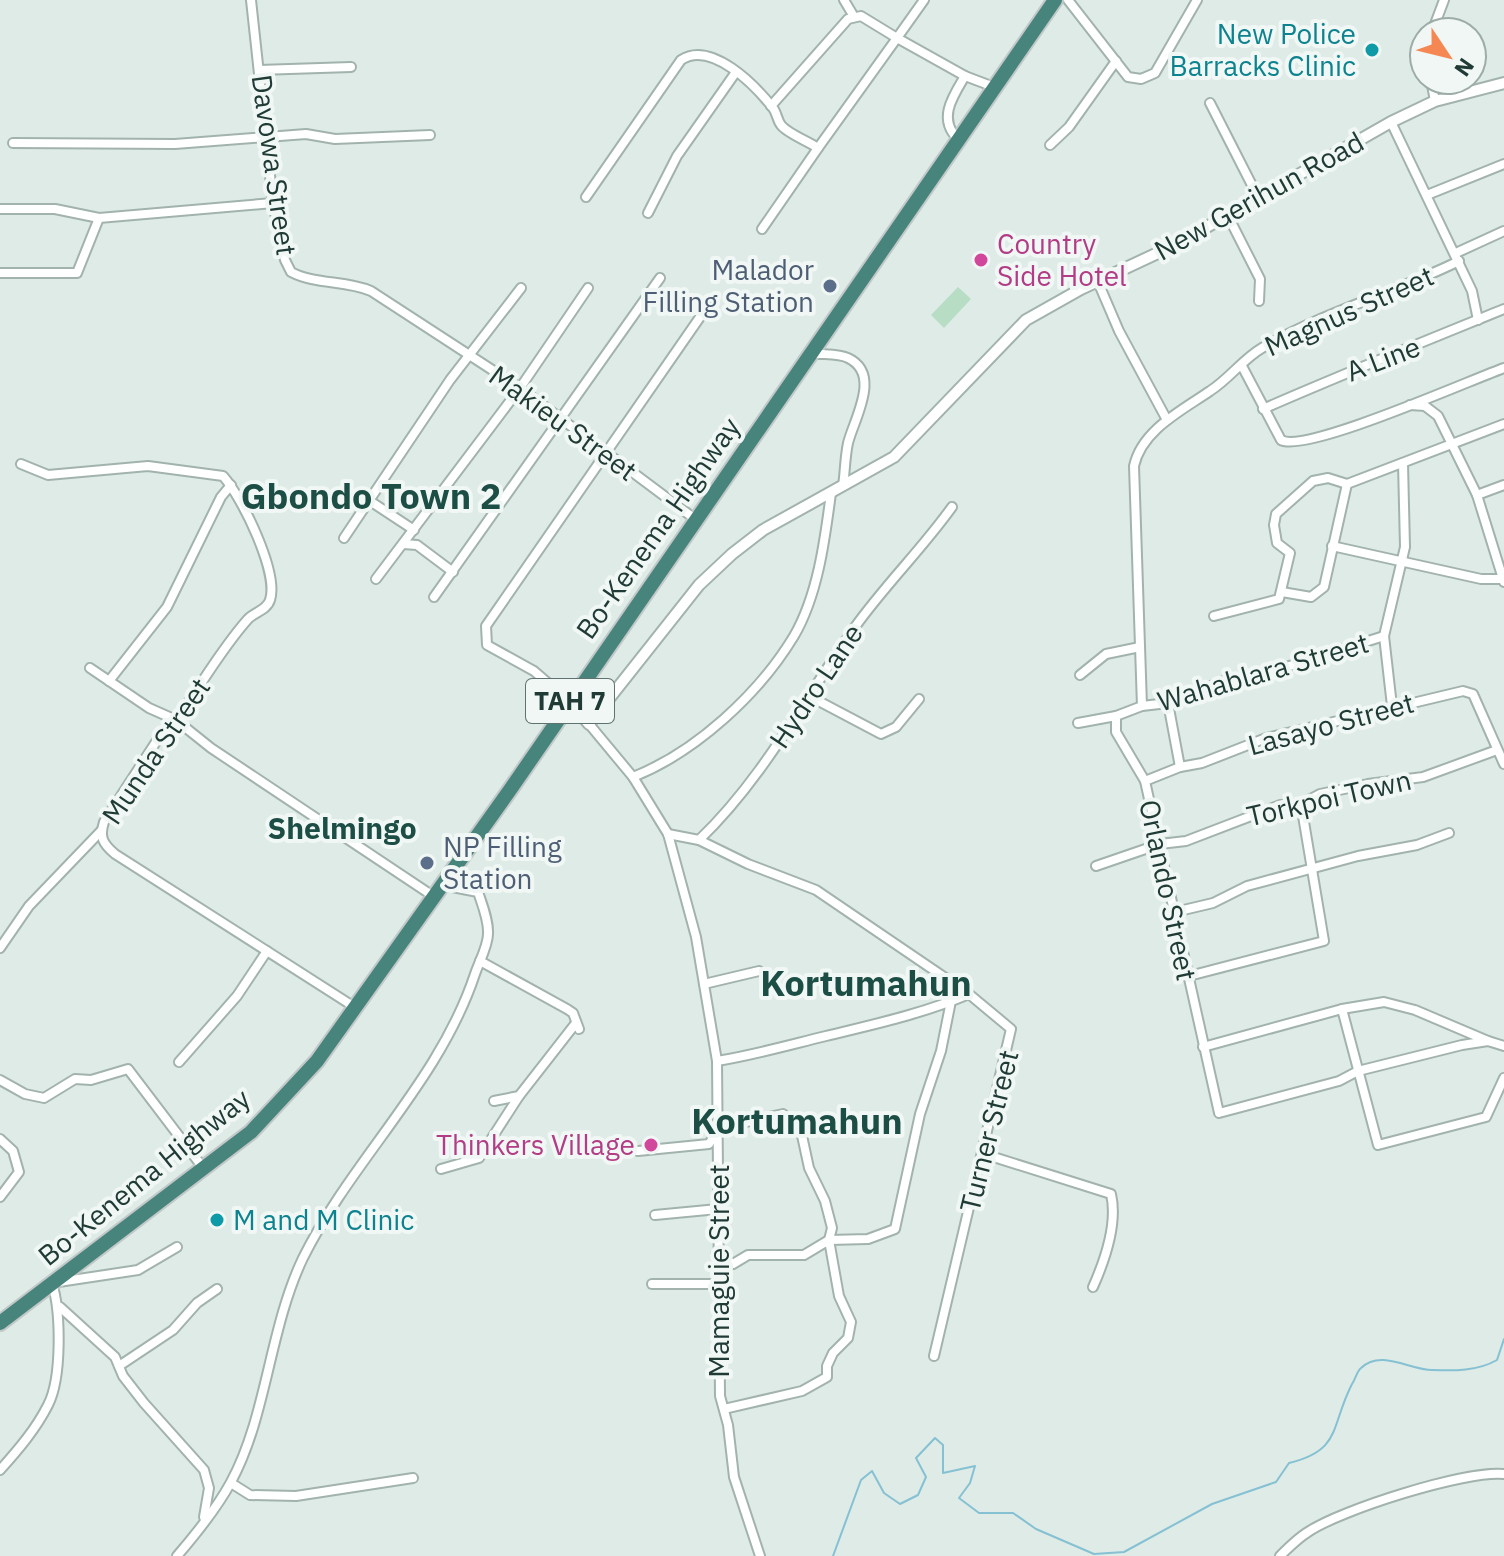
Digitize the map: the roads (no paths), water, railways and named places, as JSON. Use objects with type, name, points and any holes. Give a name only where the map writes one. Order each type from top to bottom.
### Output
[{"type":"highway","name":"Bo-Kenema Highway","points":[[0,1323],[251,1132],[317,1061],[570,702],[1055,0]]},
{"type":"street","name":"Davowa Street","points":[[251,0],[273,203],[285,260],[291,272],[310,279],[352,283],[371,291],[469,356]]},
{"type":"street","points":[[844,0],[853,15],[965,76],[994,87]]},
{"type":"street","points":[[762,229],[924,0]]},
{"type":"street","points":[[1068,0],[1128,77],[1135,79],[1155,73],[1197,0]]},
{"type":"street","points":[[771,106],[853,15]]},
{"type":"street","points":[[586,197],[681,60],[689,54],[702,53],[736,72],[771,106],[782,125],[818,148]]},
{"type":"street","points":[[1050,145],[1069,127],[1116,61]]},
{"type":"street","points":[[259,70],[351,67]]},
{"type":"street","points":[[648,213],[677,156],[736,72]]},
{"type":"street","points":[[958,139],[948,127],[947,113],[965,76]]},
{"type":"street","name":"New Gerihun Road","points":[[589,724],[699,585],[732,554],[763,530],[894,457],[1026,320],[1228,216],[1391,122],[1435,101],[1504,83]]},
{"type":"street","points":[[1434,96],[1435,101]]},
{"type":"street","points":[[1210,103],[1259,199]]},
{"type":"street","points":[[1391,122],[1472,291],[1478,320]]},
{"type":"street","points":[[13,143],[175,144],[306,134],[335,139],[430,135]]},
{"type":"street","points":[[1427,195],[1504,164]]},
{"type":"street","points":[[0,209],[55,209],[99,218],[273,203]]},
{"type":"street","points":[[1228,216],[1260,279],[1259,301]]},
{"type":"street","points":[[0,273],[77,273],[99,218]]},
{"type":"street","name":"Magnus Street","points":[[1167,420],[1273,341],[1457,257],[1504,231]]},
{"type":"street","points":[[434,597],[660,278]]},
{"type":"street","points":[[1078,723],[1116,716],[1142,706],[1134,466],[1138,448],[1167,420],[1119,331],[1098,282]]},
{"type":"street","points":[[344,538],[469,356],[521,288]]},
{"type":"street","points":[[376,579],[520,388],[588,288]]},
{"type":"street","points":[[589,724],[570,702],[534,671],[487,645],[484,636],[486,626],[707,307]]},
{"type":"street","name":"A Line","points":[[1263,409],[1385,355],[1431,341],[1504,309]]},
{"type":"street","points":[[811,353],[848,358],[860,368],[865,379],[847,447],[843,486]]},
{"type":"street","name":"Makieu Street","points":[[469,356],[563,419],[695,519]]},
{"type":"street","points":[[1242,366],[1281,440],[1295,445],[1379,418],[1404,405],[1504,368]]},
{"type":"street","points":[[1332,546],[1401,563],[1504,581],[1477,495],[1432,410],[1404,405]]},
{"type":"street","points":[[1214,616],[1275,602],[1282,592],[1290,553],[1277,543],[1276,514],[1313,481],[1328,478],[1347,484],[1504,424]]},
{"type":"street","points":[[1392,706],[1384,636],[1405,547],[1403,463]]},
{"type":"street","points":[[21,464],[48,475],[148,466],[223,476],[231,485],[221,497],[167,607],[109,681]]},
{"type":"street","points":[[1282,592],[1311,597],[1320,594],[1347,484]]},
{"type":"street","name":"Munda Street","points":[[231,485],[253,529],[272,581],[272,597],[268,606],[249,618],[176,720],[167,725],[101,830],[103,842],[115,854],[356,1008]]},
{"type":"street","points":[[1477,495],[1504,485]]},
{"type":"street","points":[[633,777],[691,746],[754,687],[795,634],[815,580],[831,493]]},
{"type":"street","points":[[370,501],[414,530]]},
{"type":"street","name":"Hydro Lane","points":[[699,840],[722,817],[770,756],[866,611],[926,543],[952,507]]},
{"type":"street","points":[[1494,546],[1504,542]]},
{"type":"street","points":[[403,544],[417,545],[453,572]]},
{"type":"street","name":"Wahablara Street","points":[[1142,706],[1168,703],[1226,680],[1264,674],[1384,636]]},
{"type":"street","points":[[1080,675],[1106,654],[1140,647]]},
{"type":"street","points":[[90,668],[149,708],[176,720],[211,748],[437,890],[478,892],[488,934],[480,961],[437,1061],[361,1168],[303,1258],[278,1320],[246,1445],[231,1483],[177,1556]]},
{"type":"street","name":"Lasayo Street","points":[[1145,781],[1266,738],[1463,691],[1473,694],[1504,764]]},
{"type":"street","points":[[809,696],[881,734],[896,727],[919,699]]},
{"type":"street","points":[[1168,703],[1180,767]]},
{"type":"street","name":"Orlando Street","points":[[1116,716],[1116,732],[1145,781],[1216,1109],[1226,1114],[1339,1081],[1358,1071]]},
{"type":"street","name":"Mamaguie Street","points":[[589,724],[633,777],[668,834],[682,877],[704,984],[717,1061],[716,1254],[720,1396],[734,1477],[760,1556]]},
{"type":"street","name":"Torkpoi Town","points":[[1096,866],[1160,844],[1186,841],[1280,805],[1301,804],[1320,794],[1423,777],[1497,750]]},
{"type":"street","points":[[1189,976],[1324,941],[1301,804]]},
{"type":"street","points":[[0,948],[29,906],[101,830]]},
{"type":"street","points":[[1175,912],[1213,903],[1247,886],[1374,852],[1417,845],[1449,833]]},
{"type":"street","points":[[668,834],[699,840]]},
{"type":"street","name":"Turner Street","points":[[699,840],[748,864],[816,890],[969,994],[1011,1029],[934,1356]]},
{"type":"street","points":[[179,1062],[237,996],[267,951]]},
{"type":"street","points":[[441,1169],[479,1158],[519,1096],[577,1026],[567,1009],[480,961]]},
{"type":"street","points":[[704,984],[759,971]]},
{"type":"street","points":[[717,1061],[787,1049],[823,1036],[890,1023],[969,994]]},
{"type":"street","points":[[716,1254],[733,1264],[748,1255],[804,1255],[829,1240],[868,1239],[895,1229],[920,1114],[941,1051],[951,1001]]},
{"type":"street","points":[[1203,1047],[1342,1009],[1384,1002],[1415,1010],[1504,1046]]},
{"type":"street","points":[[1342,1009],[1378,1145],[1486,1117],[1504,1078]]},
{"type":"street","points":[[1358,1071],[1488,1041]]},
{"type":"street","points":[[0,1080],[40,1098],[75,1079],[91,1080],[128,1069],[204,1169]]},
{"type":"street","points":[[494,1101],[519,1096]]},
{"type":"street","points":[[638,1151],[709,1144],[719,1128],[783,1114],[801,1131],[806,1159],[825,1201],[832,1228],[829,1240],[839,1296],[851,1322],[848,1338],[833,1353],[827,1366],[827,1377],[802,1391],[724,1409]]},
{"type":"street","points":[[0,1139],[13,1151],[19,1172],[0,1197]]},
{"type":"street","points":[[984,1154],[1111,1194],[1113,1203],[1106,1258],[1093,1287]]},
{"type":"street","points":[[655,1215],[718,1209]]},
{"type":"street","points":[[0,1470],[25,1443],[50,1402],[61,1325],[60,1307],[52,1283],[138,1270],[177,1247]]},
{"type":"street","points":[[652,1284],[717,1284]]},
{"type":"street","points":[[119,1366],[173,1330],[197,1303],[217,1289]]},
{"type":"street","points":[[60,1307],[115,1357],[144,1403],[204,1470],[209,1488],[203,1521]]},
{"type":"street","points":[[1280,1556],[1309,1531],[1341,1515],[1436,1485],[1504,1474]]},
{"type":"street","points":[[231,1483],[250,1495],[296,1496],[413,1478]]},
{"type":"waterway","points":[[833,1556],[861,1480],[872,1471],[884,1493],[900,1504],[918,1495],[926,1477],[916,1458],[935,1438],[943,1445],[943,1473],[975,1466],[970,1483],[959,1498],[979,1513],[1013,1513],[1036,1529],[1094,1554],[1124,1552],[1212,1504],[1276,1482],[1289,1463],[1318,1451],[1332,1435],[1358,1371],[1369,1363],[1386,1360],[1432,1370],[1474,1368],[1497,1360],[1504,1339]]},
{"type":"place","name":"New Police Barracks Clinic","points":[[1372,50]]},
{"type":"place","name":"Country Side Hotel","points":[[981,260]]},
{"type":"place","name":"Malador Filling Station","points":[[830,286]]},
{"type":"place","name":"NP Filling Station","points":[[427,863]]},
{"type":"place","name":"Thinkers Village","points":[[651,1145]]},
{"type":"place","name":"M and M Clinic","points":[[217,1220]]},
{"type":"district","name":"Gbondo Town 2","points":[[371,496]]},
{"type":"district","name":"Shelmingo","points":[[342,829]]},
{"type":"district","name":"Kortumahun","points":[[866,983]]},
{"type":"district","name":"Kortumahun","points":[[797,1121]]}]
